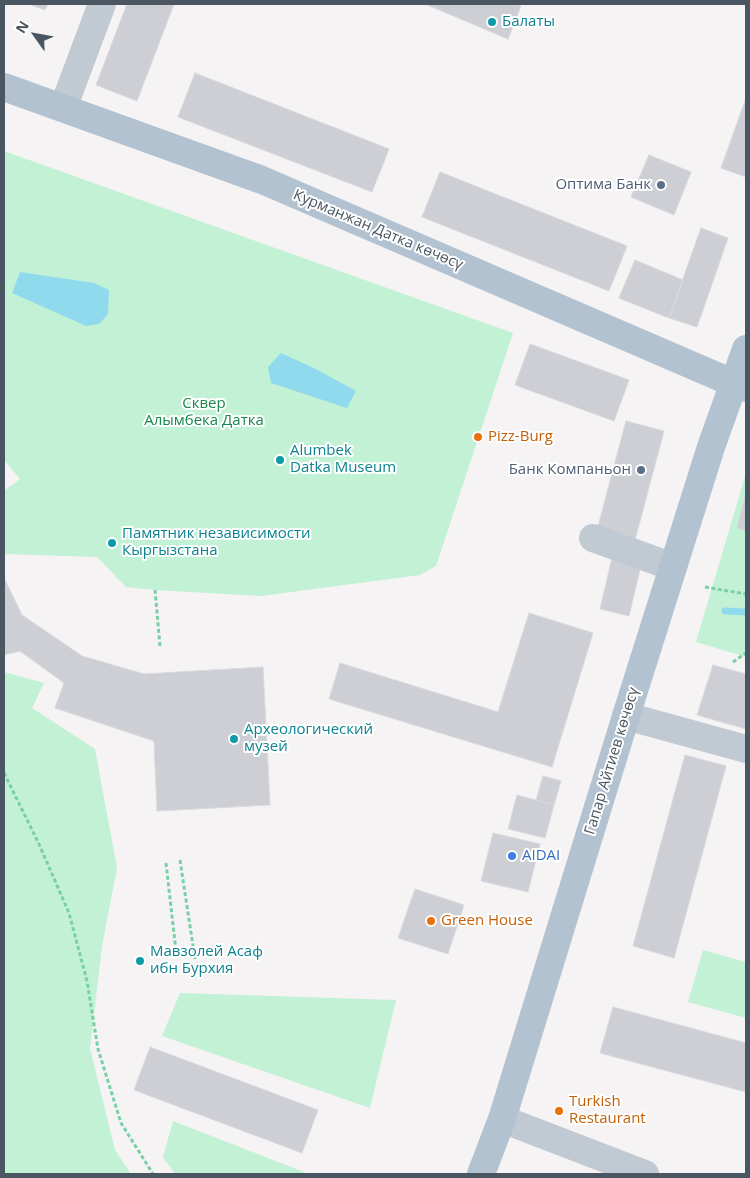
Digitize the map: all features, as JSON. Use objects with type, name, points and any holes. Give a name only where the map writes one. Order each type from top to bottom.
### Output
[{"type":"main road","name":"Курманжан Датка көчөсү","points":[[4,87],[262,180],[740,386]]},
{"type":"main road","name":"Гапар Айтиев көчөсү","points":[[481,1174],[502,1119],[711,446],[740,386],[746,349]]},
{"type":"street","points":[[63,108],[102,4]]},
{"type":"street","points":[[593,538],[673,567]]},
{"type":"street","points":[[626,716],[746,749]]},
{"type":"street","points":[[502,1119],[645,1174]]},
{"type":"path","points":[[705,587],[746,594]]},
{"type":"path","points":[[155,590],[160,646]]},
{"type":"path","points":[[732,662],[746,653]]},
{"type":"path","points":[[4,773],[69,913],[88,980],[98,1049],[121,1123],[153,1174]]},
{"type":"path","points":[[180,860],[195,959]]},
{"type":"path","points":[[166,863],[177,960]]},
{"type":"green space","name":"Сквер Алымбека Датка","points":[[4,151],[513,333],[436,566],[420,575],[261,596],[126,587],[97,557],[4,554],[4,491],[20,479],[4,460]]},
{"type":"green space","points":[[746,473],[746,657],[696,642]]},
{"type":"green space","points":[[4,672],[44,683],[32,708],[95,749],[117,868],[102,946],[90,1048],[115,1150],[131,1174],[4,1174]]},
{"type":"green space","points":[[703,950],[746,962],[746,1018],[688,1002]]},
{"type":"green space","points":[[180,993],[396,1000],[370,1108],[162,1036]]},
{"type":"green space","points":[[173,1121],[309,1174],[175,1174],[163,1157]]},
{"type":"water","points":[[20,272],[94,283],[109,290],[108,314],[99,324],[86,326],[12,293]]},
{"type":"water","points":[[281,353],[314,368],[356,391],[347,408],[271,383],[268,367]]},
{"type":"building","points":[[29,4],[48,4],[45,10]]},
{"type":"building","points":[[127,4],[174,4],[137,101],[96,85]]},
{"type":"building","name":"Балаты","points":[[425,4],[516,4],[521,6],[508,39]]},
{"type":"building","points":[[195,73],[389,149],[372,192],[178,117]]},
{"type":"building","points":[[746,98],[746,177],[721,168]]},
{"type":"building","name":"Оптима Банк","points":[[649,155],[691,172],[674,215],[631,197]]},
{"type":"building","points":[[440,172],[627,246],[609,291],[422,217]]},
{"type":"building","points":[[701,228],[728,238],[697,327],[669,318]]},
{"type":"building","points":[[635,260],[683,280],[669,318],[619,298]]},
{"type":"building","points":[[530,344],[629,380],[614,421],[515,385]]},
{"type":"building","points":[[626,421],[664,431],[635,540],[597,530]]},
{"type":"building","points":[[746,493],[746,531],[737,528]]},
{"type":"building","points":[[612,558],[641,565],[629,616],[600,609]]},
{"type":"building","points":[[5,580],[22,615],[82,656],[144,674],[263,667],[270,805],[157,811],[154,741],[55,708],[64,683],[20,651],[4,655]]},
{"type":"building","points":[[529,613],[593,633],[552,767],[329,699],[340,663],[498,712]]},
{"type":"building","points":[[713,665],[746,674],[746,729],[697,715]]},
{"type":"building","points":[[685,755],[726,766],[674,958],[633,946]]},
{"type":"building","points":[[543,776],[561,781],[554,805],[536,800]]},
{"type":"building","points":[[517,795],[554,805],[545,838],[508,829]]},
{"type":"building","name":"AIDAI","points":[[493,833],[540,844],[528,892],[481,881]]},
{"type":"building","name":"Green House","points":[[415,889],[464,905],[448,954],[398,938]]},
{"type":"building","points":[[613,1007],[746,1043],[746,1092],[600,1053]]},
{"type":"building","points":[[150,1047],[318,1110],[302,1153],[134,1090]]},
{"type":"waterway","points":[[725,611],[746,612]]},
{"type":"place","name":"Балаты","points":[[492,22]]},
{"type":"place","name":"Оптима Банк","points":[[661,185]]},
{"type":"place","name":"Pizz-Burg","points":[[478,437]]},
{"type":"place","name":"Alumbek Datka Museum","points":[[280,460]]},
{"type":"place","name":"Банк Компаньон","points":[[641,470]]},
{"type":"place","name":"Памятник независимости Кыргызстана","points":[[112,543]]},
{"type":"place","name":"Археологический музей","points":[[234,739]]},
{"type":"place","name":"AIDAI","points":[[512,856]]},
{"type":"place","name":"Green House","points":[[431,921]]},
{"type":"place","name":"Мавзолей Асаф ибн Бурхия","points":[[140,961]]},
{"type":"place","name":"Turkish Restaurant","points":[[559,1111]]}]
